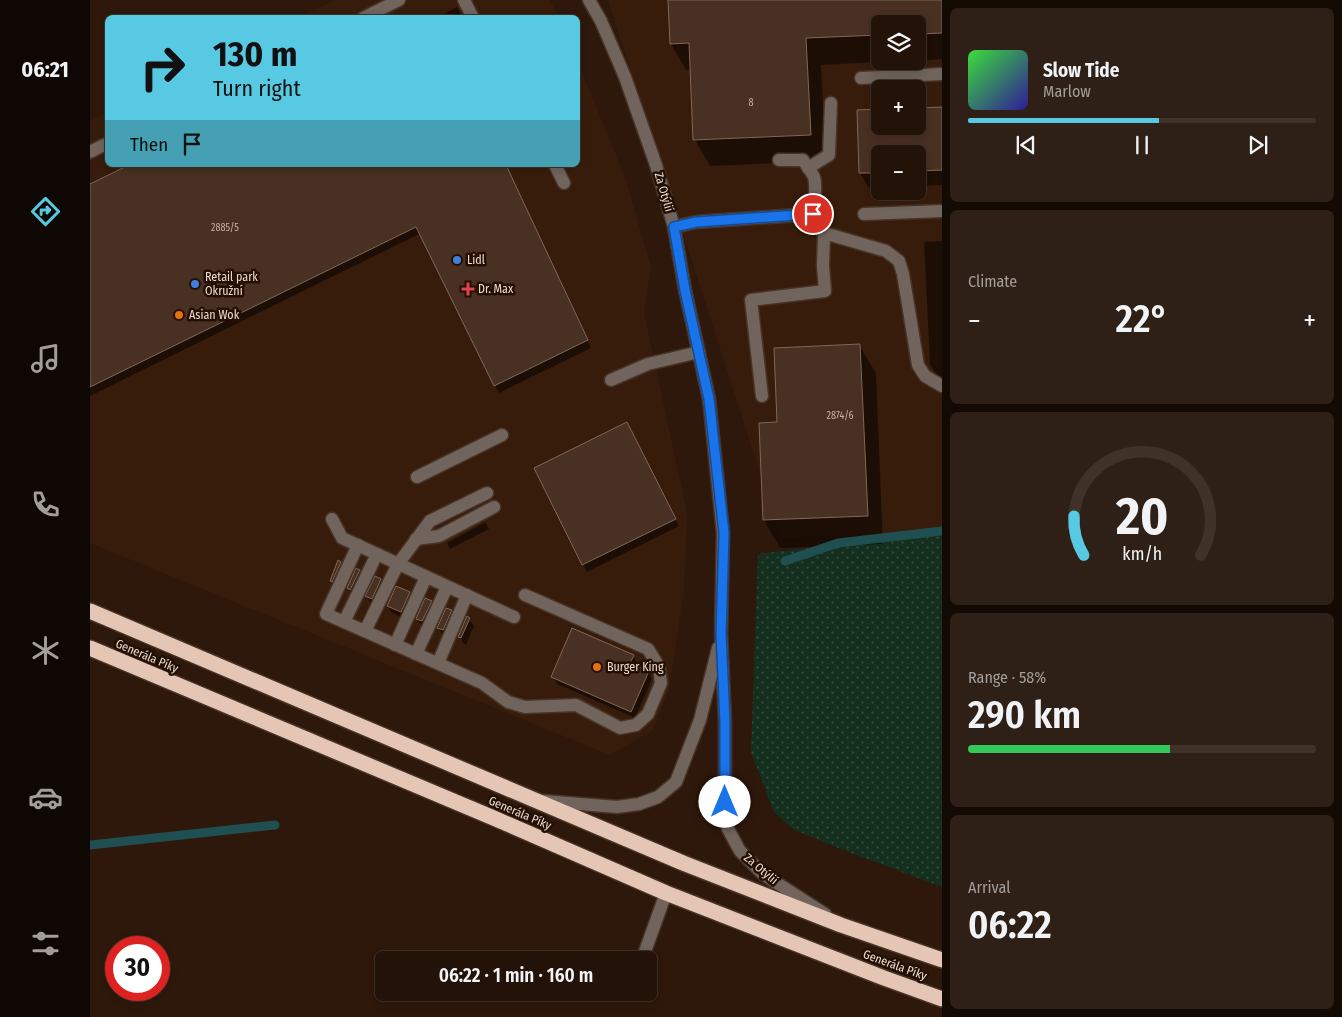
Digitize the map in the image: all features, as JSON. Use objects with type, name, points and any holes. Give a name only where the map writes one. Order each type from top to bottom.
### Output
[{"type":"highway","name":"Generála Píky","points":[[90,611],[683,863],[841,925],[942,960]]},
{"type":"highway","name":"Generála Píky","points":[[90,648],[496,819],[666,893],[942,999]]},
{"type":"street","points":[[369,15],[398,0]]},
{"type":"street","points":[[464,0],[472,15]]},
{"type":"street","name":"Za Otýlií","points":[[589,0],[601,21],[625,76],[656,165],[674,227],[685,290],[709,399],[724,533],[721,634],[725,722],[725,802],[728,829],[740,851],[763,874],[841,925]]},
{"type":"street","points":[[861,78],[942,74]]},
{"type":"street","points":[[808,168],[830,155],[831,103]]},
{"type":"street","points":[[90,152],[105,144]]},
{"type":"street","points":[[762,396],[751,300],[825,291],[823,266],[824,234],[813,214],[815,198],[814,178],[803,160],[779,160]]},
{"type":"street","points":[[556,167],[564,183]]},
{"type":"street","points":[[864,214],[942,211]]},
{"type":"street","points":[[674,227],[696,222],[813,214]]},
{"type":"street","points":[[824,234],[886,251],[899,261],[918,365],[925,376],[942,386]]},
{"type":"street","points":[[612,380],[648,364],[698,352]]},
{"type":"street","points":[[417,477],[502,434]]},
{"type":"street","points":[[365,632],[398,564],[430,521],[487,493]]},
{"type":"street","points":[[416,539],[439,536],[494,507]]},
{"type":"street","points":[[332,519],[342,538],[514,617]]},
{"type":"street","points":[[358,545],[326,614],[482,683],[508,702],[525,707],[576,705],[620,728],[636,725],[648,714],[661,683],[659,667],[648,649],[525,595]]},
{"type":"street","points":[[344,622],[377,554]]},
{"type":"street","points":[[395,645],[426,577]]},
{"type":"street","points":[[416,654],[447,586]]},
{"type":"street","points":[[438,663],[467,596]]},
{"type":"street","name":"Za Otýlií","points":[[536,801],[617,807],[639,804],[658,798],[676,782],[700,720],[721,634]]},
{"type":"street","points":[[645,951],[666,893]]},
{"type":"shaded area","points":[[335,0],[550,0],[558,15],[305,15]]},
{"type":"shaded area","points":[[608,0],[942,0],[942,531],[781,538]]},
{"type":"shaded area","name":"Retail park Okružní","points":[[580,67],[626,180],[651,267],[644,313],[687,513],[684,589],[669,690],[653,730],[610,755],[90,543],[90,121],[105,113],[105,167],[580,167]]},
{"type":"green space","points":[[942,532],[942,887],[793,829],[774,812],[751,752],[758,554]]},
{"type":"building","points":[[668,0],[942,0],[942,33],[926,34],[926,15],[871,15],[871,35],[806,38],[811,135],[693,140],[689,43],[670,44]]},
{"type":"building","points":[[942,107],[942,170],[926,171],[926,145],[871,145],[871,173],[859,173],[857,110],[871,109],[871,135],[926,135],[926,108]]},
{"type":"building","name":"Retail park Okružní","points":[[125,167],[507,167],[588,340],[494,386],[416,227],[90,387],[90,184]]},
{"type":"building","points":[[860,344],[868,516],[763,520],[759,423],[777,422],[774,348]]},
{"type":"building","points":[[627,422],[676,519],[582,565],[534,468]]},
{"type":"building","points":[[338,560],[341,562],[332,582],[330,581]]},
{"type":"building","points":[[356,568],[360,570],[350,590],[347,588]]},
{"type":"building","points":[[375,576],[381,579],[372,599],[365,596]]},
{"type":"building","points":[[396,586],[410,592],[401,612],[387,606]]},
{"type":"building","points":[[425,598],[432,601],[422,621],[416,619]]},
{"type":"building","points":[[446,608],[452,610],[443,630],[437,628]]},
{"type":"building","points":[[467,616],[470,618],[461,638],[458,637]]},
{"type":"building","name":"Burger King","points":[[572,628],[634,655],[630,663],[649,671],[631,712],[551,677]]},
{"type":"waterway","points":[[785,561],[838,543],[942,531]]},
{"type":"waterway","points":[[90,845],[275,825]]},
{"type":"place","name":"Lidl","points":[[457,260]]},
{"type":"place","name":"Retail park Okružní","points":[[195,284]]},
{"type":"place","name":"Dr. Max","points":[[468,289]]},
{"type":"place","name":"Asian Wok","points":[[179,315]]},
{"type":"place","name":"Burger King","points":[[597,667]]},
{"type":"route","points":[[725,802],[725,722],[721,634],[724,533],[709,399],[685,290],[674,227],[696,222],[813,214]]}]
